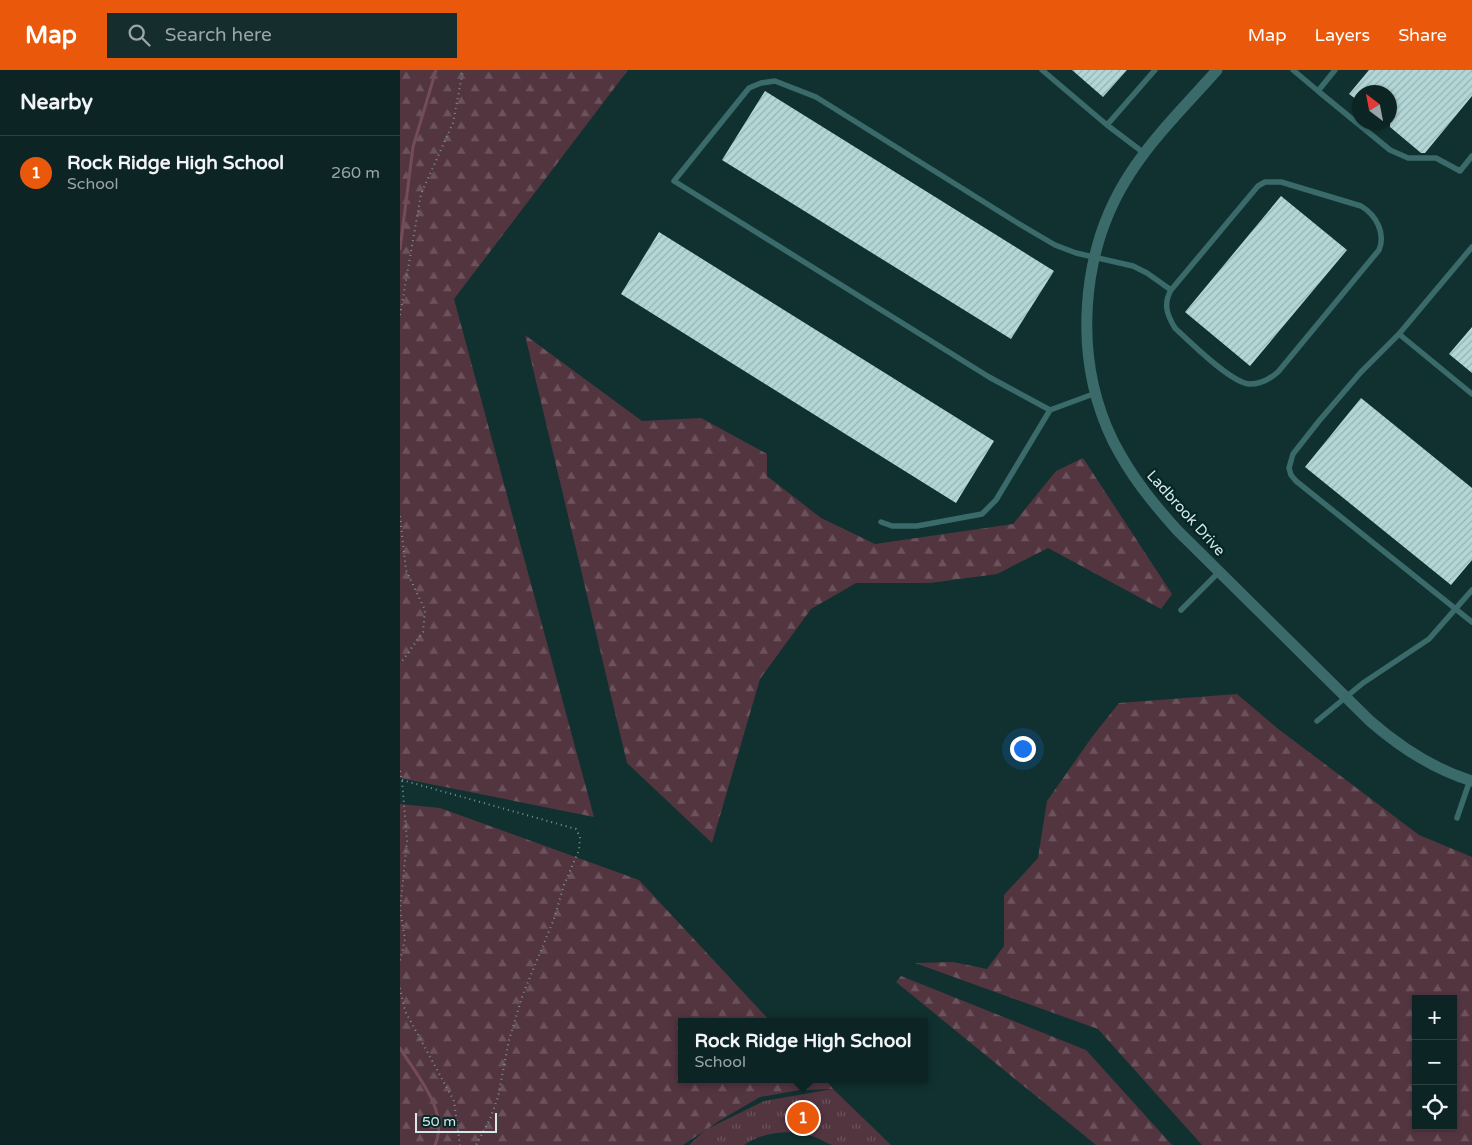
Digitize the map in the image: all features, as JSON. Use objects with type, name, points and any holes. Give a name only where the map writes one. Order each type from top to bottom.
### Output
[{"type":"street","name":"Ladbrook Drive","points":[[1217,70],[1144,154],[1130,173],[1104,227],[1094,257],[1087,323],[1088,346],[1096,393],[1113,440],[1139,486],[1177,530],[1370,721],[1405,749],[1430,764],[1471,781]]},
{"type":"lane","points":[[1042,70],[1144,154]]},
{"type":"lane","points":[[1107,125],[1155,70]]},
{"type":"lane","points":[[1292,70],[1390,150],[1408,158],[1436,158],[1460,171],[1472,156]]},
{"type":"lane","points":[[1318,91],[1335,70]]},
{"type":"lane","points":[[1050,410],[981,372],[674,181],[749,88],[761,83],[775,81],[816,97],[1055,245],[1076,253],[1133,266],[1147,273],[1171,290]]},
{"type":"lane","points":[[1265,182],[1280,182],[1361,206],[1374,216],[1381,233],[1382,242],[1379,250],[1278,372],[1268,380],[1260,383],[1249,384],[1239,382],[1175,328],[1169,319],[1166,304],[1171,290],[1258,186],[1265,182]]},
{"type":"lane","points":[[1472,247],[1399,334],[1361,372],[1319,421],[1293,454],[1289,468],[1291,475],[1296,481],[1472,622]]},
{"type":"lane","points":[[1399,334],[1472,394]]},
{"type":"lane","points":[[881,522],[892,526],[917,526],[982,514],[996,500],[1050,410],[1096,393]]},
{"type":"lane","points":[[1181,610],[1219,572]]},
{"type":"lane","points":[[1317,721],[1369,679],[1429,639],[1472,590]]},
{"type":"lane","points":[[1457,818],[1471,781]]},
{"type":"path","points":[[400,315],[421,194],[453,122],[463,70]]},
{"type":"path","points":[[400,516],[406,570],[425,610],[422,632],[400,664]]},
{"type":"path","points":[[400,771],[407,840],[400,910],[405,939],[400,961]]},
{"type":"path","points":[[402,780],[576,829],[580,837],[579,850],[564,885],[554,919],[523,994],[509,1040],[490,1119],[476,1145]]},
{"type":"path","points":[[400,988],[405,1011],[454,1101],[460,1145]]},
{"type":"green space","points":[[400,70],[628,70],[454,299],[594,817],[400,778]]},
{"type":"green space","points":[[525,335],[642,421],[701,418],[767,454],[767,476],[821,518],[875,544],[1013,524],[1056,471],[1083,458],[1172,594],[1161,609],[1048,548],[997,574],[930,583],[856,583],[811,609],[760,679],[712,843],[627,763]]},
{"type":"green space","points":[[1237,694],[1277,728],[1419,835],[1472,857],[1472,1145],[1202,1145],[1098,1029],[915,963],[953,962],[987,969],[1004,946],[1004,895],[1038,858],[1047,801],[1092,737],[1119,703]]},
{"type":"green space","points":[[400,804],[440,808],[639,880],[767,1018],[678,1018],[678,1083],[828,1083],[833,1089],[800,1090],[760,1097],[683,1145],[400,1145]]},
{"type":"green space","points":[[901,976],[1086,1050],[1172,1145],[1096,1145],[896,982]]},
{"type":"green space","points":[[833,1089],[891,1145],[833,1145],[806,1134],[788,1132],[769,1134],[744,1145],[689,1145],[705,1130],[764,1101]]},
{"type":"building","points":[[1072,70],[1127,70],[1103,97]]},
{"type":"building","points":[[1369,70],[1472,70],[1472,96],[1425,153],[1421,153],[1394,130],[1397,130],[1397,85],[1356,85]]},
{"type":"building","points":[[765,91],[1054,271],[1011,339],[722,160]]},
{"type":"building","points":[[1281,196],[1347,250],[1250,366],[1185,312]]},
{"type":"building","points":[[659,232],[994,441],[956,503],[621,294]]},
{"type":"building","points":[[1472,327],[1472,373],[1449,354]]},
{"type":"building","points":[[1361,398],[1472,488],[1472,560],[1451,585],[1305,467]]},
{"type":"waterway","points":[[400,249],[413,147],[436,70]]},
{"type":"waterway","points":[[400,1048],[435,1106],[438,1119],[435,1145]]},
{"type":"place","name":"Rock Ridge High School","points":[[803,1118]]}]
